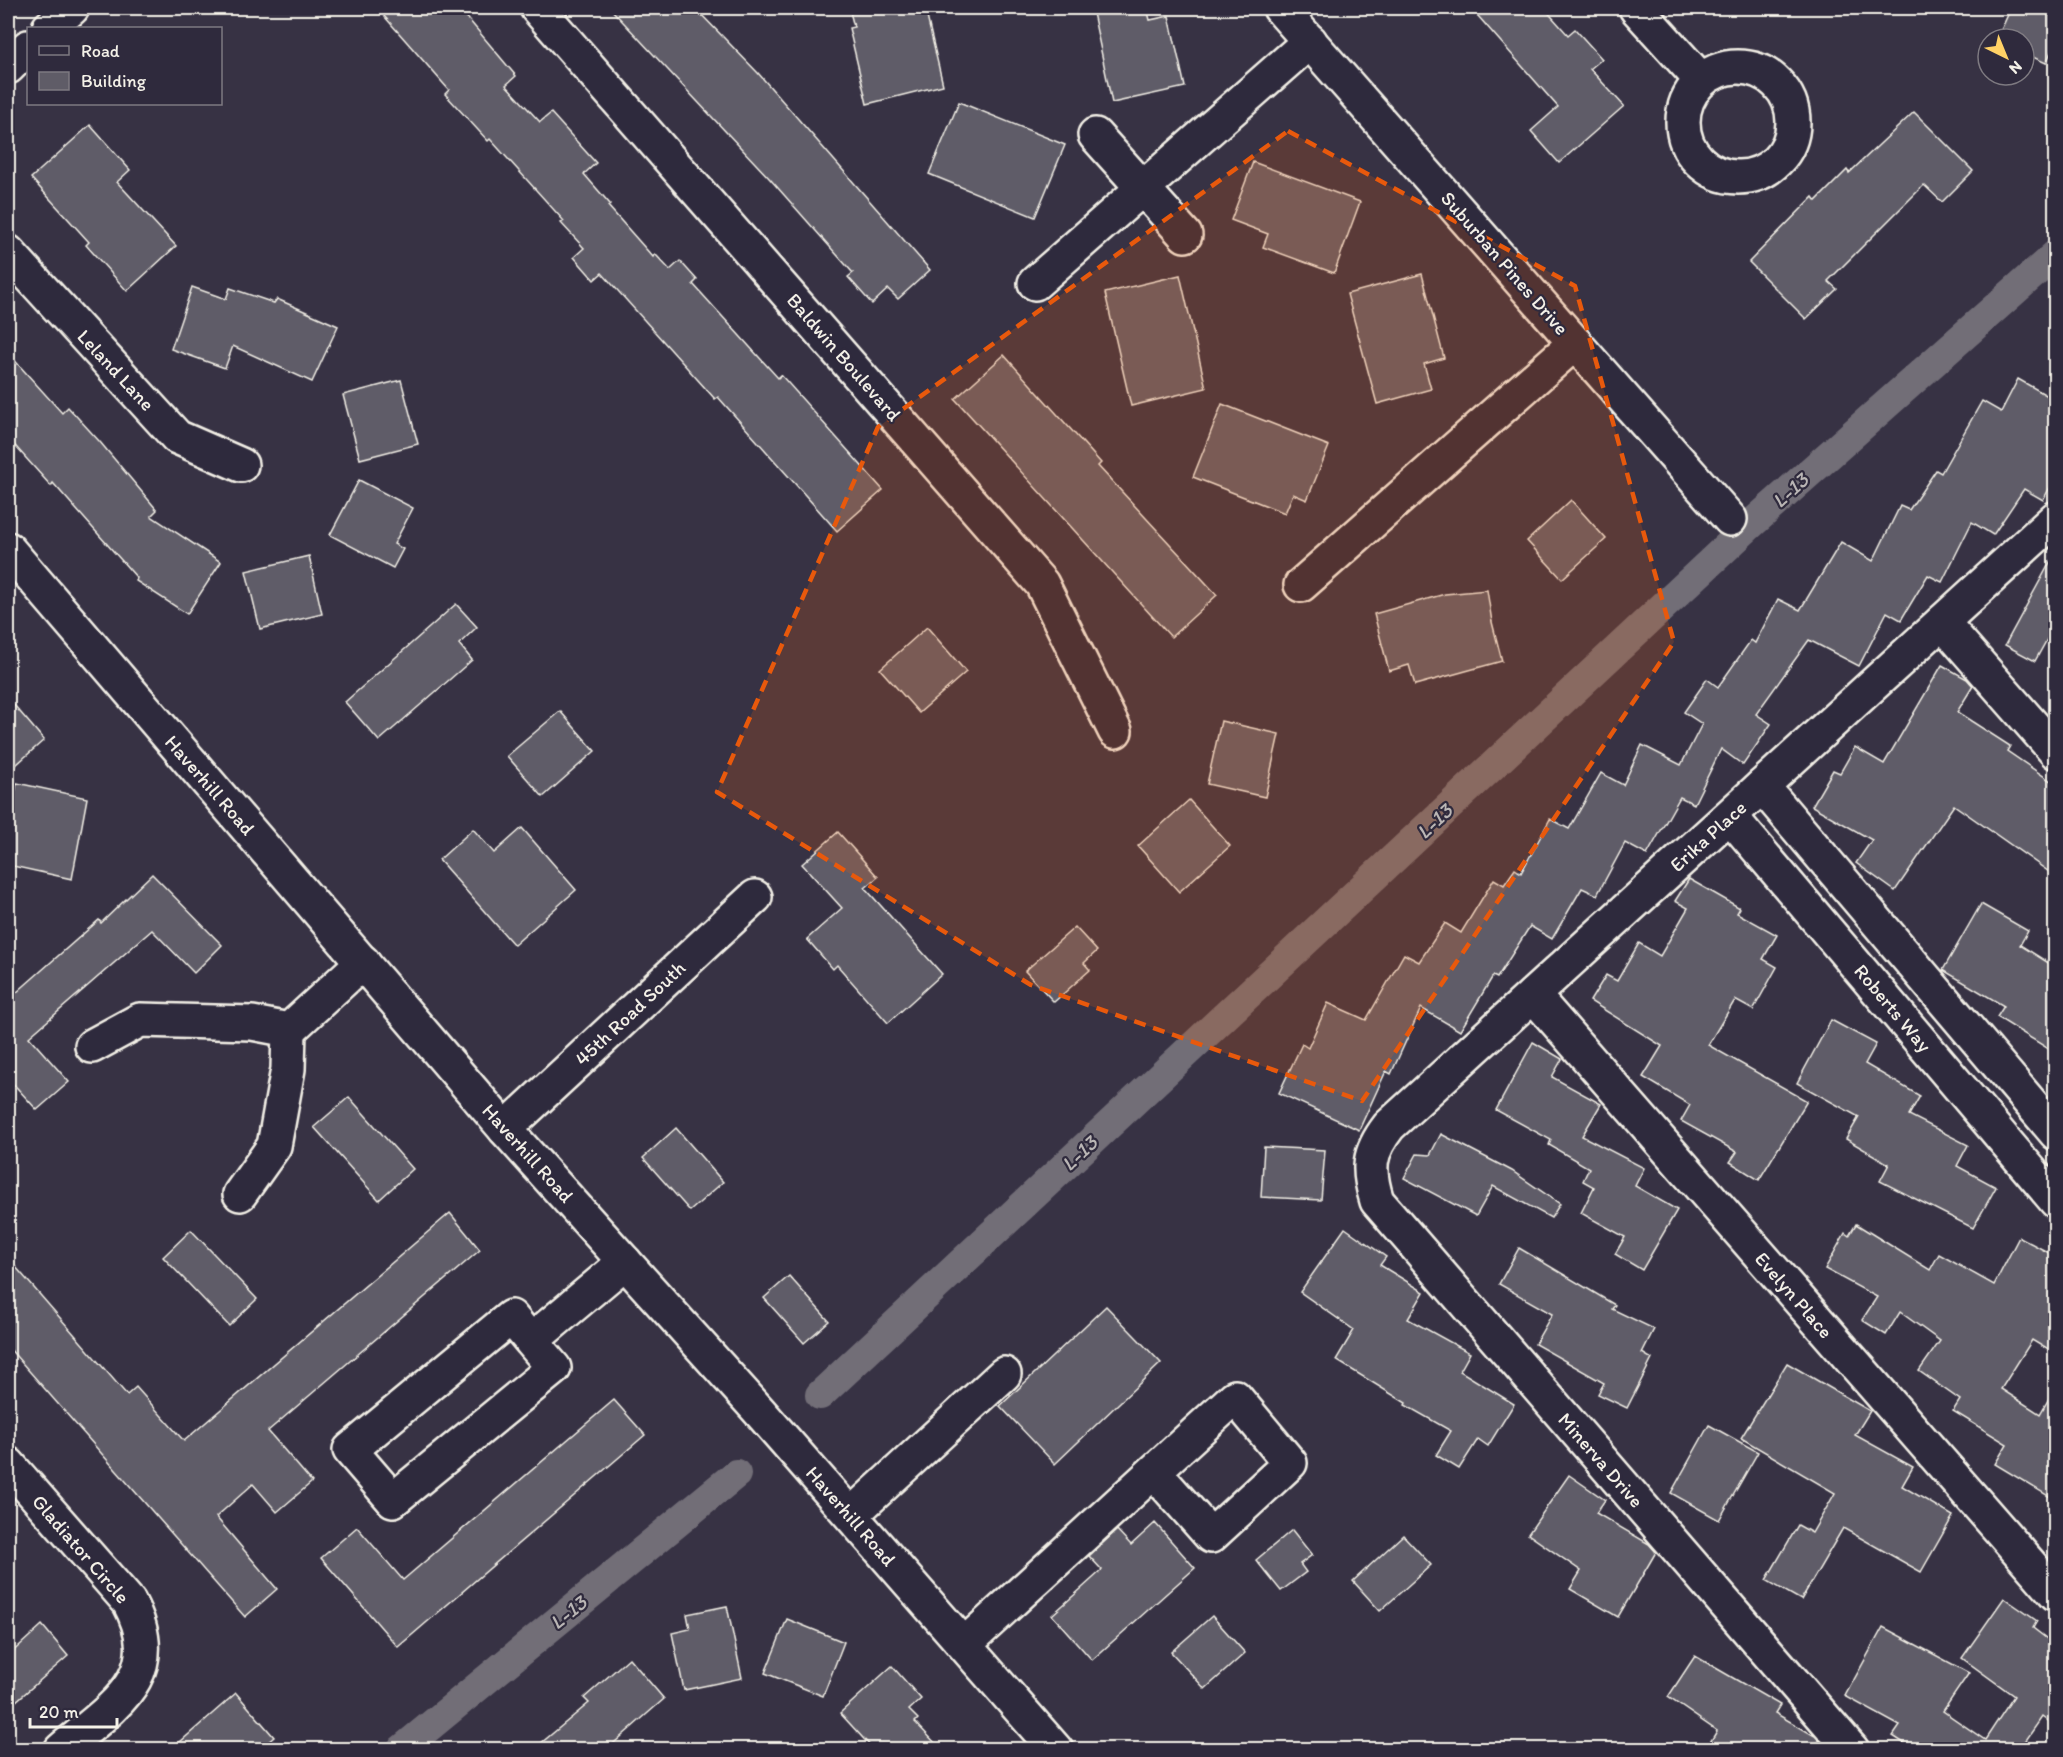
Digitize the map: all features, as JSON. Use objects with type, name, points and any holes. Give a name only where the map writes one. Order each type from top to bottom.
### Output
[{"type":"street","points":[[50,27],[72,8]]},
{"type":"street","name":"Baldwin Boulevard","points":[[537,8],[1042,584],[1115,731]]},
{"type":"street","name":"Suburban Pines Drive","points":[[1280,8],[1730,519]]},
{"type":"street","points":[[1636,8],[1701,80]]},
{"type":"street","points":[[1035,283],[1310,41]]},
{"type":"street","points":[[8,67],[27,49]]},
{"type":"street","points":[[1095,135],[1185,235]]},
{"type":"street","name":"Leland Lane","points":[[8,252],[177,437],[241,465]]},
{"type":"street","points":[[1301,585],[1575,343]]},
{"type":"street","name":"Erika Place","points":[[1371,1161],[1377,1142],[1389,1126],[2055,518]]},
{"type":"street","name":"Haverhill Road","points":[[8,549],[505,1129],[851,1515],[1056,1749]]},
{"type":"street","points":[[1942,622],[2055,752]]},
{"type":"street","points":[[1762,786],[2055,1133]]},
{"type":"street","name":"Roberts Way","points":[[1730,816],[2055,1201]]},
{"type":"street","name":"45th Road South","points":[[505,1129],[755,897]]},
{"type":"street","points":[[240,1194],[274,1146],[288,1070],[289,1030],[363,962]]},
{"type":"street","name":"Evelyn Place","points":[[1533,995],[2055,1594]]},
{"type":"street","points":[[92,1046],[140,1020],[252,1023],[289,1030]]},
{"type":"street","name":"Minerva Drive","points":[[1371,1161],[1371,1181],[1377,1201],[1852,1749]]},
{"type":"street","points":[[531,1341],[625,1262]]},
{"type":"street","points":[[511,1317],[531,1341],[554,1368],[393,1500],[350,1450],[511,1317]]},
{"type":"street","points":[[851,1515],[1004,1374]]},
{"type":"street","name":"Gladiator Circle","points":[[8,1464],[129,1602],[140,1622],[144,1644],[141,1666],[132,1686],[117,1703],[61,1749]]},
{"type":"street","points":[[965,1644],[1154,1472]]},
{"type":"highlighted area","points":[[1288,131],[1575,286],[1674,642],[1362,1101],[1031,985],[717,792],[878,427]]},
{"type":"building","points":[[377,8],[459,8],[516,76],[506,85],[540,122],[551,113],[596,163],[584,174],[610,204],[608,206],[653,257],[655,254],[670,270],[680,261],[697,280],[693,284],[778,378],[781,375],[883,490],[837,531],[718,397],[715,399],[602,273],[594,280],[574,257],[584,248],[561,223],[564,221],[490,139],[488,141],[445,94],[449,90]]},
{"type":"building","points":[[610,8],[695,8],[758,73],[930,270],[898,299],[888,289],[872,304],[848,277],[853,273],[770,179]]},
{"type":"building","points":[[849,8],[925,8],[943,85],[867,104],[849,28],[854,27]]},
{"type":"building","points":[[1092,8],[1147,8],[1150,20],[1169,16],[1185,87],[1112,103]]},
{"type":"building","points":[[1471,8],[1544,8],[1568,35],[1575,29],[1602,59],[1590,69],[1624,106],[1559,163],[1531,131],[1558,107]]},
{"type":"building","points":[[2011,8],[2055,8],[2055,43],[2046,63],[2036,58],[2036,27],[2002,27]]},
{"type":"building","points":[[959,102],[1065,145],[1035,217],[929,174]]},
{"type":"building","points":[[1914,112],[1973,171],[1942,202],[1924,185],[1828,281],[1837,289],[1806,319],[1749,262],[1813,197],[1816,201],[1847,170],[1849,173]]},
{"type":"building","points":[[90,125],[130,170],[117,182],[176,246],[127,291],[86,245],[89,242],[31,178]]},
{"type":"building","points":[[1253,162],[1360,202],[1334,273],[1263,247],[1268,234],[1231,220]]},
{"type":"building","points":[[1422,274],[1444,358],[1424,364],[1431,389],[1377,404],[1347,294]]},
{"type":"building","points":[[1180,275],[1206,388],[1131,406],[1105,293]]},
{"type":"building","points":[[192,287],[226,299],[230,288],[274,303],[277,299],[338,326],[312,382],[233,346],[225,368],[171,349]]},
{"type":"building","points":[[8,353],[62,413],[68,407],[100,442],[157,510],[151,516],[221,562],[187,614],[136,581],[137,578],[53,483],[51,486],[8,438]]},
{"type":"building","points":[[1004,355],[1101,463],[1098,466],[1217,595],[1171,637],[955,399]]},
{"type":"building","points":[[2018,379],[2055,400],[2055,478],[2043,500],[2024,489],[1993,535],[1972,522],[1942,582],[1928,575],[1901,620],[1887,612],[1859,666],[1809,640],[1756,714],[1771,724],[1743,765],[1721,749],[1694,804],[1680,797],[1647,855],[1625,843],[1597,895],[1582,888],[1552,939],[1530,926],[1497,978],[1493,976],[1460,1031],[1421,1008],[1391,1074],[1386,1071],[1359,1130],[1279,1093],[1302,1044],[1308,1048],[1328,1003],[1366,1020],[1404,954],[1419,962],[1445,923],[1461,933],[1494,879],[1504,885],[1515,869],[1521,873],[1550,819],[1569,829],[1601,773],[1623,785],[1642,745],[1681,765],[1702,724],[1684,712],[1707,679],[1718,687],[1751,640],[1755,643],[1778,599],[1800,610],[1841,542],[1873,561],[1900,506],[1909,510],[1936,470],[1941,473],[1982,401],[2001,412]]},
{"type":"building","points":[[401,380],[418,444],[360,459],[343,395]]},
{"type":"building","points":[[1222,404],[1329,446],[1307,500],[1293,494],[1285,513],[1193,477]]},
{"type":"building","points":[[359,480],[413,508],[394,544],[403,549],[393,568],[330,535]]},
{"type":"building","points":[[1571,500],[1606,539],[1562,579],[1527,541]]},
{"type":"building","points":[[2055,553],[2055,625],[2035,661],[2005,645]]},
{"type":"building","points":[[309,556],[322,614],[260,629],[246,571]]},
{"type":"building","points":[[1487,590],[1502,661],[1415,685],[1409,665],[1389,671],[1374,614],[1445,594]]},
{"type":"building","points":[[456,604],[477,627],[459,644],[472,660],[379,741],[345,702]]},
{"type":"building","points":[[927,627],[966,672],[919,713],[880,669]]},
{"type":"building","points":[[1942,665],[1967,679],[1973,686],[1957,712],[2010,746],[2007,751],[2055,784],[2055,876],[1954,805],[1895,891],[1856,863],[1872,840],[1812,806],[1833,770],[1840,773],[1855,747],[1884,764]]},
{"type":"building","points":[[8,698],[44,740],[8,772]]},
{"type":"building","points":[[560,711],[595,751],[543,797],[507,756]]},
{"type":"building","points":[[1221,721],[1279,734],[1265,797],[1207,784]]},
{"type":"building","points":[[17,783],[87,798],[72,879],[8,865],[8,825]]},
{"type":"building","points":[[1189,800],[1230,846],[1179,892],[1138,846]]},
{"type":"building","points":[[522,828],[576,890],[514,945],[439,860],[473,829],[494,853]]},
{"type":"building","points":[[838,832],[878,877],[865,888],[942,974],[888,1023],[837,965],[833,969],[807,939],[842,908],[802,864]]},
{"type":"building","points":[[152,874],[222,945],[194,973],[152,930],[29,1037],[69,1082],[37,1110],[8,1078],[8,1000],[99,920],[101,923]]},
{"type":"building","points":[[1689,879],[1740,908],[1737,913],[1777,935],[1763,959],[1777,967],[1753,1010],[1735,1000],[1708,1045],[1807,1101],[1759,1180],[1730,1162],[1737,1152],[1681,1121],[1690,1105],[1643,1077],[1662,1046],[1590,1001],[1606,975],[1617,981],[1639,943],[1660,956],[1688,908],[1675,901]]},
{"type":"building","points":[[1981,904],[2028,931],[2020,945],[2055,967],[2055,1053],[1997,1017],[2004,1006],[1943,970]]},
{"type":"building","points":[[1075,927],[1097,951],[1084,963],[1090,970],[1054,1002],[1025,971]]},
{"type":"building","points":[[1831,1020],[1876,1044],[1865,1064],[1920,1096],[1909,1115],[1968,1145],[1957,1166],[1996,1187],[1973,1228],[1880,1181],[1889,1164],[1846,1139],[1859,1117],[1797,1083]]},
{"type":"building","points":[[1533,1042],[1562,1059],[1552,1077],[1601,1104],[1582,1136],[1644,1168],[1635,1186],[1677,1210],[1642,1270],[1615,1254],[1625,1237],[1581,1213],[1594,1187],[1583,1181],[1589,1168],[1549,1145],[1551,1140],[1496,1110]]},
{"type":"building","points":[[349,1097],[413,1169],[379,1200],[314,1127]]},
{"type":"building","points":[[676,1128],[723,1182],[690,1211],[643,1158]]},
{"type":"building","points":[[1441,1134],[1512,1171],[1560,1204],[1551,1218],[1493,1186],[1476,1216],[1404,1178],[1417,1154],[1430,1155]]},
{"type":"building","points":[[1264,1147],[1325,1150],[1321,1200],[1261,1197]]},
{"type":"building","points":[[450,1213],[480,1250],[268,1431],[312,1482],[277,1512],[253,1484],[216,1517],[277,1589],[245,1617],[8,1347],[8,1258],[127,1395],[136,1387],[184,1441]]},
{"type":"building","points":[[1856,1224],[1930,1270],[1939,1254],[1994,1285],[2019,1237],[2055,1256],[2055,1354],[2032,1340],[2001,1389],[2040,1414],[2055,1388],[2055,1500],[1995,1464],[2007,1444],[1953,1411],[1960,1400],[1919,1371],[1940,1341],[1900,1312],[1886,1335],[1862,1320],[1877,1297],[1825,1269],[1845,1233],[1849,1236]]},
{"type":"building","points":[[1345,1228],[1386,1257],[1380,1265],[1424,1292],[1408,1319],[1470,1353],[1460,1371],[1514,1404],[1488,1446],[1478,1439],[1459,1469],[1436,1455],[1451,1431],[1405,1405],[1406,1403],[1336,1360],[1354,1330],[1300,1292]]},
{"type":"building","points":[[191,1230],[257,1299],[229,1326],[163,1257]]},
{"type":"building","points":[[1519,1248],[1615,1305],[1612,1309],[1654,1329],[1642,1353],[1652,1359],[1627,1408],[1598,1394],[1604,1383],[1535,1344],[1552,1314],[1499,1284]]},
{"type":"building","points":[[789,1276],[829,1321],[804,1343],[764,1298]]},
{"type":"building","points":[[1106,1306],[1161,1363],[1055,1464],[1000,1406]]},
{"type":"building","points":[[1787,1363],[1870,1411],[1855,1435],[1913,1467],[1902,1486],[1953,1516],[1921,1572],[1843,1528],[1801,1600],[1766,1580],[1798,1525],[1812,1533],[1835,1493],[1741,1438]]},
{"type":"building","points":[[614,1400],[645,1435],[398,1647],[321,1558],[357,1527],[403,1580]]},
{"type":"building","points":[[1709,1425],[1758,1452],[1719,1520],[1671,1493]]},
{"type":"building","points":[[1569,1475],[1605,1500],[1596,1513],[1649,1544],[1656,1552],[1618,1617],[1570,1589],[1581,1571],[1528,1534]]},
{"type":"building","points":[[1155,1523],[1195,1568],[1092,1660],[1052,1615],[1102,1570],[1089,1556],[1117,1530],[1131,1545]]},
{"type":"building","points":[[1292,1530],[1312,1555],[1300,1564],[1306,1572],[1281,1591],[1256,1560]]},
{"type":"building","points":[[1403,1535],[1431,1565],[1380,1611],[1353,1581]]},
{"type":"building","points":[[2004,1598],[2037,1621],[2033,1628],[2055,1645],[2055,1727],[2042,1717],[2020,1749],[1913,1749],[1893,1736],[1900,1726],[1845,1696],[1883,1627],[1969,1673],[1943,1711],[1985,1740],[2014,1696],[1962,1658]]},
{"type":"building","points":[[727,1606],[742,1678],[684,1690],[672,1633],[690,1629],[687,1614]]},
{"type":"building","points":[[1212,1616],[1245,1653],[1205,1689],[1171,1652]]},
{"type":"building","points":[[787,1619],[844,1642],[823,1696],[765,1673]]},
{"type":"building","points":[[42,1625],[68,1656],[8,1708],[8,1656]]},
{"type":"building","points":[[1695,1656],[1780,1705],[1775,1713],[1815,1736],[1827,1749],[1706,1749],[1717,1731],[1668,1697]]},
{"type":"building","points":[[629,1658],[664,1699],[607,1749],[534,1749],[589,1703],[584,1698]]},
{"type":"building","points":[[892,1666],[921,1699],[909,1710],[918,1719],[915,1722],[941,1749],[873,1749],[840,1713]]},
{"type":"building","points":[[236,1693],[274,1737],[260,1749],[172,1749]]},
{"type":"waterway","name":"L-13","points":[[820,1395],[1748,527],[2056,254]]},
{"type":"waterway","name":"L-13","points":[[401,1750],[736,1474]]}]
